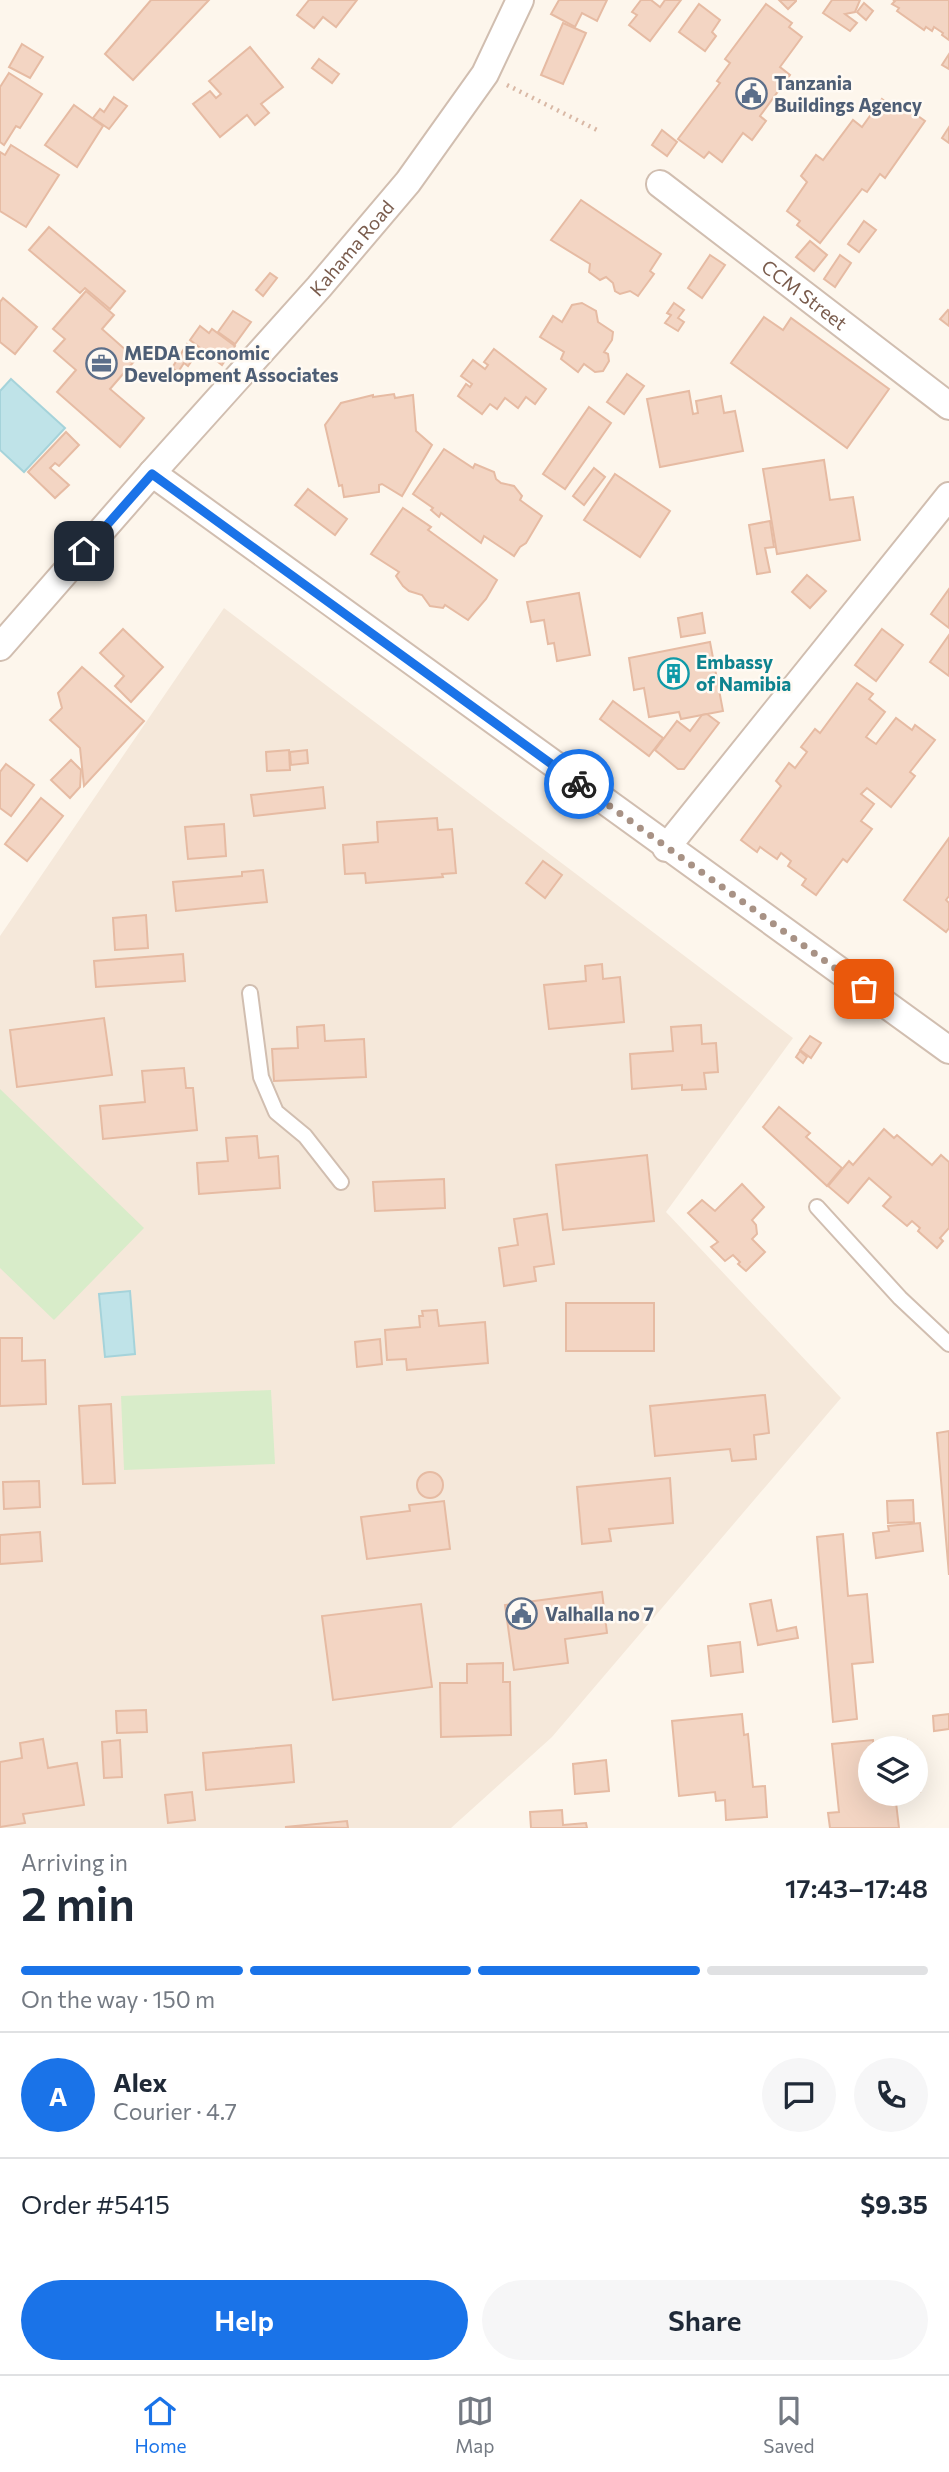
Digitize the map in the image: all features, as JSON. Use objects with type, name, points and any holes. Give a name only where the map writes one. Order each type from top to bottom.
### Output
[{"type":"street","name":"Kahama Road","points":[[0,647],[319,287],[408,182],[485,74],[520,0]]},
{"type":"street","name":"CCM Street","points":[[660,184],[949,406]]},
{"type":"street","points":[[152,474],[949,1050]]},
{"type":"street","points":[[666,848],[949,496]]},
{"type":"lane","points":[[250,993],[261,1077],[276,1112],[305,1136],[341,1182]]},
{"type":"lane","points":[[817,1207],[900,1298],[949,1344]]},
{"type":"path","points":[[485,74],[597,130]]},
{"type":"shaded area","points":[[224,608],[793,1038],[666,1212],[841,1398],[552,1737],[451,1828],[0,1828],[0,936]]},
{"type":"green space","points":[[0,1089],[144,1228],[54,1320],[0,1268]]},
{"type":"green space","points":[[271,1390],[275,1464],[124,1470],[121,1396]]},
{"type":"water","points":[[11,379],[65,428],[24,472],[0,450],[0,391]]},
{"type":"water","points":[[130,1291],[135,1354],[105,1357],[99,1294]]},
{"type":"building","points":[[151,0],[209,0],[133,80],[105,54]]},
{"type":"building","points":[[309,0],[357,0],[336,27],[323,17],[314,28],[297,15]]},
{"type":"building","points":[[559,0],[607,0],[597,21],[582,13],[575,27],[551,14]]},
{"type":"building","points":[[641,0],[651,0],[660,7],[665,0],[681,0],[650,41],[629,25],[637,15],[632,12]]},
{"type":"building","points":[[779,0],[796,0],[796,1],[788,9]]},
{"type":"building","points":[[832,0],[860,0],[855,12],[845,14],[857,23],[850,31],[823,13]]},
{"type":"building","points":[[893,0],[949,0],[949,40],[934,27],[932,31],[926,27],[924,30],[897,11],[899,8],[892,4],[895,1]]},
{"type":"building","points":[[864,3],[873,11],[866,20],[857,12]]},
{"type":"building","points":[[699,4],[720,20],[712,32],[716,36],[705,51],[679,32]]},
{"type":"building","points":[[766,4],[792,23],[789,27],[802,37],[780,67],[790,75],[760,116],[766,121],[752,140],[743,133],[722,162],[709,152],[704,158],[678,139],[720,83],[717,81],[730,63],[725,59]]},
{"type":"building","points":[[563,23],[586,33],[563,84],[541,75]]},
{"type":"building","points":[[22,44],[43,57],[30,78],[9,67]]},
{"type":"building","points":[[250,47],[283,87],[261,104],[269,113],[255,125],[247,115],[220,137],[193,104],[210,91],[216,98],[221,94],[209,81]]},
{"type":"building","points":[[949,54],[949,69],[942,65]]},
{"type":"building","points":[[319,59],[339,74],[332,83],[312,68]]},
{"type":"building","points":[[9,73],[42,94],[20,128],[16,126],[4,145],[0,142],[0,87]]},
{"type":"building","points":[[114,97],[127,106],[109,129],[93,118],[100,109],[104,112]]},
{"type":"building","points":[[882,99],[894,108],[898,102],[925,121],[885,178],[880,174],[867,192],[862,189],[820,243],[797,225],[800,221],[787,211],[807,182],[801,176],[816,155],[823,160],[853,120],[862,127]]},
{"type":"building","points":[[74,105],[103,126],[77,167],[45,145]]},
{"type":"building","points":[[949,127],[949,143],[942,138]]},
{"type":"building","points":[[662,130],[677,142],[667,156],[652,145]]},
{"type":"building","points":[[11,145],[59,175],[26,227],[0,211],[0,152],[5,155]]},
{"type":"building","points":[[581,200],[661,254],[650,271],[654,274],[638,296],[630,291],[620,294],[615,291],[613,283],[606,277],[600,280],[589,272],[590,264],[551,240]]},
{"type":"building","points":[[864,221],[876,230],[859,252],[848,244]]},
{"type":"building","name":"MEDA Economic Development Associates","points":[[49,227],[125,291],[110,309],[85,288],[80,293],[29,250]]},
{"type":"building","points":[[810,241],[827,255],[814,271],[796,257]]},
{"type":"building","points":[[710,255],[725,265],[702,298],[688,288]]},
{"type":"building","points":[[840,255],[851,263],[835,287],[824,279]]},
{"type":"building","points":[[270,273],[277,278],[263,296],[256,290]]},
{"type":"building","name":"MEDA Economic Development Associates","points":[[86,291],[114,315],[102,329],[136,359],[110,389],[144,418],[120,447],[57,392],[76,370],[54,351],[65,339],[53,329]]},
{"type":"building","points":[[3,298],[37,327],[15,354],[0,342],[0,302]]},
{"type":"building","points":[[582,303],[596,311],[598,322],[613,332],[612,340],[604,352],[608,354],[609,361],[603,371],[595,372],[584,364],[578,372],[561,359],[564,352],[540,337],[553,316],[562,322],[572,305]]},
{"type":"building","points":[[674,303],[684,310],[678,318],[684,322],[678,331],[665,323],[671,315],[667,313]]},
{"type":"building","points":[[233,311],[251,322],[235,344],[218,332]]},
{"type":"building","points":[[949,311],[949,326],[940,319]]},
{"type":"building","points":[[764,317],[783,330],[791,318],[889,389],[847,448],[731,363]]},
{"type":"building","points":[[200,326],[209,333],[212,329],[235,346],[222,365],[190,340]]},
{"type":"building","points":[[187,344],[198,352],[188,366],[184,363],[178,372],[172,368]]},
{"type":"building","points":[[494,349],[546,389],[535,404],[526,397],[518,408],[505,398],[497,409],[490,404],[482,414],[458,396],[466,384],[470,387],[472,384],[461,376],[473,360],[485,369],[488,365],[484,362]]},
{"type":"building","points":[[627,374],[644,386],[624,414],[607,402]]},
{"type":"building","points":[[689,391],[693,414],[698,413],[696,401],[721,396],[724,413],[735,411],[743,451],[660,467],[647,399]]},
{"type":"building","points":[[394,394],[395,398],[413,395],[416,431],[432,445],[402,496],[382,484],[379,485],[379,492],[344,497],[325,425],[341,403],[373,395]]},
{"type":"building","points":[[589,407],[611,423],[565,489],[543,474]]},
{"type":"building","points":[[66,432],[79,445],[59,466],[55,463],[50,468],[69,485],[55,498],[28,472]]},
{"type":"building","points":[[444,449],[473,468],[475,464],[494,472],[496,479],[514,486],[522,496],[520,500],[542,516],[526,543],[514,556],[484,536],[481,543],[441,513],[439,517],[431,510],[433,508],[413,494]]},
{"type":"building","points":[[824,460],[830,500],[853,497],[860,540],[777,554],[763,469]]},
{"type":"building","points":[[594,468],[605,477],[584,505],[573,496]]},
{"type":"building","points":[[615,474],[670,511],[640,557],[584,520]]},
{"type":"building","points":[[308,489],[347,519],[335,535],[295,505]]},
{"type":"building","points":[[403,508],[431,527],[428,530],[497,580],[486,599],[468,620],[445,605],[443,608],[430,606],[422,595],[403,586],[396,576],[399,572],[371,554]]},
{"type":"building","points":[[770,521],[774,547],[765,548],[770,572],[757,574],[749,525]]},
{"type":"building","points":[[807,575],[826,591],[810,608],[792,592]]},
{"type":"building","points":[[949,589],[949,628],[931,614]]},
{"type":"building","points":[[579,593],[590,655],[557,661],[554,643],[548,644],[544,620],[531,622],[527,602]]},
{"type":"building","points":[[702,613],[705,633],[681,637],[678,618]]},
{"type":"building","points":[[123,629],[163,667],[131,702],[115,686],[124,676],[100,653]]},
{"type":"building","points":[[882,629],[903,645],[876,681],[855,665]]},
{"type":"building","points":[[949,635],[949,676],[930,662]]},
{"type":"building","name":"Embassy of Namibia","points":[[710,642],[723,711],[681,719],[679,712],[649,717],[644,688],[634,690],[629,658]]},
{"type":"building","points":[[82,667],[144,721],[84,786],[80,748],[50,720],[62,708],[58,693]]},
{"type":"building","points":[[857,683],[873,694],[869,699],[885,712],[866,737],[876,744],[896,718],[912,730],[915,725],[935,740],[910,772],[915,776],[891,807],[867,788],[861,794],[874,804],[861,821],[872,829],[847,862],[843,859],[816,895],[802,885],[806,879],[788,866],[791,861],[781,853],[777,859],[760,847],[757,852],[741,840],[781,786],[776,781],[789,763],[795,768],[807,752],[801,747],[815,729],[820,733]]},
{"type":"building","points":[[613,701],[663,738],[649,756],[600,719]]},
{"type":"building","points":[[707,714],[719,723],[684,769],[678,769],[655,750],[677,721],[690,731],[702,715]]},
{"type":"building","points":[[289,750],[290,770],[267,771],[266,752]]},
{"type":"building","points":[[307,750],[308,763],[291,765],[290,752]]},
{"type":"building","points":[[71,760],[81,770],[80,787],[70,798],[51,780]]},
{"type":"building","points":[[6,764],[34,785],[11,816],[0,808],[0,772]]},
{"type":"building","points":[[323,787],[325,808],[254,816],[251,795]]},
{"type":"building","points":[[41,798],[63,816],[27,861],[5,844]]},
{"type":"building","points":[[437,818],[438,830],[452,829],[456,873],[442,874],[443,877],[366,883],[365,873],[345,874],[343,845],[378,842],[377,822]]},
{"type":"building","points":[[224,824],[226,856],[188,859],[185,827]]},
{"type":"building","points":[[949,838],[949,896],[946,900],[949,903],[949,928],[946,932],[904,900]]},
{"type":"building","points":[[543,861],[562,875],[545,898],[526,883]]},
{"type":"building","points":[[263,870],[267,902],[176,911],[173,882],[242,876],[242,872]]},
{"type":"building","points":[[146,915],[148,948],[115,950],[113,918]]},
{"type":"building","points":[[183,954],[185,981],[96,987],[94,961]]},
{"type":"building","points":[[602,964],[603,979],[620,977],[624,1022],[549,1029],[544,985],[586,981],[585,966]]},
{"type":"building","points":[[104,1018],[112,1075],[17,1087],[10,1030]]},
{"type":"building","points":[[324,1025],[325,1041],[364,1039],[366,1077],[274,1081],[272,1049],[298,1048],[297,1027]]},
{"type":"building","points":[[701,1025],[702,1044],[716,1043],[718,1072],[704,1073],[706,1089],[682,1090],[682,1085],[632,1089],[630,1054],[673,1051],[671,1027]]},
{"type":"building","points":[[810,1036],[821,1043],[811,1058],[800,1050]]},
{"type":"building","points":[[800,1051],[807,1057],[803,1063],[796,1057]]},
{"type":"building","points":[[184,1068],[186,1088],[193,1088],[197,1130],[103,1139],[100,1106],[145,1102],[142,1071]]},
{"type":"building","points":[[779,1107],[810,1133],[806,1137],[842,1168],[827,1186],[763,1127]]},
{"type":"building","points":[[884,1129],[894,1138],[897,1135],[932,1165],[941,1155],[949,1162],[949,1228],[940,1238],[943,1241],[937,1248],[918,1231],[920,1228],[912,1221],[907,1226],[883,1206],[891,1197],[869,1178],[848,1203],[828,1186],[849,1161],[853,1165]]},
{"type":"building","points":[[257,1136],[259,1158],[278,1156],[280,1188],[199,1194],[197,1163],[228,1161],[226,1138]]},
{"type":"building","points":[[647,1155],[654,1221],[563,1230],[556,1165]]},
{"type":"building","points":[[444,1179],[445,1208],[375,1211],[373,1182]]},
{"type":"building","points":[[742,1184],[764,1207],[752,1220],[757,1234],[752,1239],[765,1252],[746,1271],[733,1255],[725,1261],[711,1247],[718,1242],[688,1213],[702,1200],[715,1211]]},
{"type":"building","points":[[547,1214],[554,1264],[534,1267],[536,1281],[504,1286],[499,1248],[518,1245],[514,1219]]},
{"type":"building","points":[[566,1303],[654,1303],[654,1351],[566,1351]]},
{"type":"building","points":[[437,1310],[439,1326],[485,1322],[488,1363],[407,1370],[406,1359],[387,1360],[385,1330],[420,1327],[419,1316],[423,1316],[422,1311]]},
{"type":"building","points":[[0,1338],[22,1338],[22,1361],[45,1360],[46,1404],[0,1406]]},
{"type":"building","points":[[380,1339],[382,1364],[357,1367],[355,1342]]},
{"type":"building","points":[[765,1395],[769,1433],[754,1435],[756,1459],[732,1461],[730,1449],[655,1456],[650,1406]]},
{"type":"building","points":[[111,1404],[115,1483],[83,1484],[79,1406]]},
{"type":"building","points":[[949,1431],[949,1575],[937,1433]]},
{"type":"building","points":[[430,1472],[439,1476],[443,1485],[439,1494],[430,1498],[421,1494],[417,1485],[421,1476]]},
{"type":"building","points":[[670,1478],[673,1523],[609,1529],[611,1541],[582,1544],[577,1487]]},
{"type":"building","points":[[39,1481],[40,1507],[4,1509],[3,1482]]},
{"type":"building","points":[[913,1500],[914,1522],[888,1523],[887,1501]]},
{"type":"building","points":[[444,1501],[450,1549],[367,1559],[361,1517],[410,1511],[409,1505]]},
{"type":"building","points":[[920,1523],[923,1551],[876,1558],[873,1533],[889,1531],[888,1526]]},
{"type":"building","points":[[40,1532],[42,1561],[0,1564],[0,1535]]},
{"type":"building","points":[[843,1534],[848,1596],[867,1594],[873,1662],[852,1664],[857,1719],[833,1722],[817,1537]]},
{"type":"building","points":[[602,1592],[607,1633],[565,1639],[568,1663],[514,1670],[505,1605]]},
{"type":"building","points":[[771,1600],[777,1631],[796,1627],[798,1638],[758,1645],[750,1604]]},
{"type":"building","points":[[421,1604],[432,1687],[333,1700],[322,1616]]},
{"type":"building","points":[[740,1642],[743,1672],[711,1676],[708,1646]]},
{"type":"building","points":[[503,1663],[503,1682],[510,1682],[511,1735],[441,1737],[440,1683],[467,1683],[467,1664]]},
{"type":"building","points":[[146,1710],[147,1732],[117,1733],[116,1711]]},
{"type":"building","points":[[742,1714],[744,1735],[748,1734],[753,1787],[765,1786],[767,1817],[726,1820],[725,1800],[716,1801],[715,1792],[679,1796],[672,1721]]},
{"type":"building","points":[[949,1714],[949,1729],[934,1731],[933,1716]]},
{"type":"building","points":[[43,1739],[48,1768],[77,1763],[84,1805],[23,1814],[25,1823],[0,1827],[0,1762],[22,1758],[20,1743]]},
{"type":"building","points":[[120,1740],[122,1777],[104,1778],[102,1742]]},
{"type":"building","points":[[858,1741],[858,1806],[896,1806],[899,1828],[830,1828],[828,1813],[839,1812],[832,1744]]},
{"type":"building","points":[[291,1745],[294,1782],[206,1790],[203,1753]]},
{"type":"building","points":[[606,1760],[609,1791],[575,1794],[573,1764]]},
{"type":"building","points":[[192,1792],[195,1820],[168,1823],[165,1795]]},
{"type":"building","points":[[562,1810],[563,1825],[586,1823],[587,1828],[531,1828],[530,1812]]},
{"type":"building","points":[[347,1821],[348,1828],[285,1827]]},
{"type":"way so far","points":[[579,784],[864,989]]},
{"type":"place","name":"Tanzania Buildings Agency","points":[[751,94]]},
{"type":"place","name":"MEDA Economic Development Associates","points":[[101,364]]},
{"type":"place","name":"Embassy of Namibia","points":[[673,673]]},
{"type":"place","name":"Valhalla no 7","points":[[522,1614]]},
{"type":"route","points":[[84,551],[152,474],[579,784]]}]
